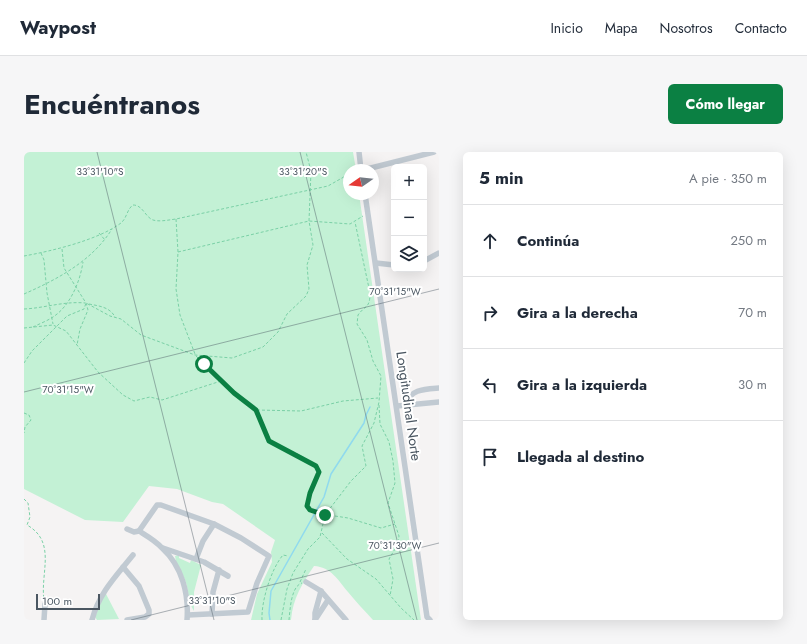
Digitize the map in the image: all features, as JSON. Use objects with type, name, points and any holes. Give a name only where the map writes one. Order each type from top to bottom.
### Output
[{"type":"street","points":[[359,152],[361,164]]},
{"type":"street","points":[[379,166],[434,152]]},
{"type":"street","name":"Longitudinal Norte","points":[[366,200],[427,617],[430,620]]},
{"type":"street","points":[[427,259],[439,253]]},
{"type":"street","points":[[376,263],[391,265]]},
{"type":"street","points":[[407,404],[408,398],[412,393],[424,389],[439,388]]},
{"type":"street","points":[[397,406],[439,402]]},
{"type":"street","points":[[139,531],[157,505],[161,505],[214,524],[267,554],[269,558],[257,583],[248,612],[212,614],[188,618],[187,596],[184,583],[163,548]]},
{"type":"street","points":[[196,559],[214,524]]},
{"type":"street","points":[[127,529],[134,532],[139,531],[163,548],[196,559],[228,576]]},
{"type":"street","points":[[172,561],[172,556],[178,553]]},
{"type":"street","points":[[92,620],[104,589],[132,554]]},
{"type":"street","points":[[123,567],[140,586],[149,610],[149,614],[146,617],[127,620]]},
{"type":"street","points":[[212,614],[213,592],[219,570]]},
{"type":"street","points":[[306,582],[320,591],[346,620]]},
{"type":"street","points":[[320,591],[315,620],[328,600]]},
{"type":"street","points":[[44,620],[45,604]]},
{"type":"path","points":[[86,303],[126,322],[141,335],[195,355],[232,358],[245,355],[263,347],[278,332],[287,314],[306,296],[309,289],[307,266],[312,245],[309,222],[309,190],[311,171],[306,152]]},
{"type":"path","points":[[24,256],[61,248],[112,228],[124,220],[133,205],[140,207],[148,217],[153,220],[176,220],[328,186],[343,177]]},
{"type":"path","points":[[178,252],[309,222],[340,225],[355,222],[364,216],[369,216]]},
{"type":"path","points":[[176,220],[178,252],[176,289],[180,315],[195,355],[222,381],[256,410],[269,441],[316,466],[319,472],[310,493],[307,506],[310,510],[325,515]]},
{"type":"path","points":[[355,222],[370,293],[368,307],[358,315],[357,324],[367,340],[373,360],[381,376],[378,416],[380,424],[389,442],[393,461],[395,483],[388,503],[399,536],[398,544],[389,559],[393,579],[390,596]]},
{"type":"path","points":[[24,294],[67,273],[83,261],[105,240],[112,228]]},
{"type":"path","points":[[99,234],[105,240]]},
{"type":"path","points":[[61,248],[63,264],[86,303],[88,313],[80,329],[77,345]]},
{"type":"path","points":[[41,253],[44,260],[49,305],[53,325]]},
{"type":"path","points":[[30,328],[52,318],[66,302],[76,288],[83,261]]},
{"type":"path","points":[[24,309],[66,302],[86,303],[104,307],[111,311],[115,317]]},
{"type":"path","points":[[24,363],[32,351],[57,326],[71,313],[84,309],[86,303]]},
{"type":"path","points":[[24,328],[53,325],[66,331],[72,342],[77,345],[98,372],[123,395],[134,401],[150,397],[162,400],[222,381]]},
{"type":"path","points":[[256,410],[301,411],[343,401],[379,398]]},
{"type":"path","points":[[281,620],[287,589],[293,573],[308,549],[320,537],[325,515],[351,481],[366,466],[362,446],[371,431],[379,402]]},
{"type":"path","points":[[24,413],[29,415],[31,420],[25,427],[24,433]]},
{"type":"path","points":[[24,499],[28,503],[29,521],[27,525],[38,534],[45,548],[43,592],[45,604]]},
{"type":"path","points":[[335,516],[348,518],[381,528],[396,524]]},
{"type":"path","points":[[321,532],[347,559],[376,579],[390,596],[414,620]]},
{"type":"path","points":[[262,620],[261,611],[268,584],[277,562],[283,555],[288,556]]},
{"type":"path","points":[[289,620],[292,597],[306,569]]},
{"type":"path","points":[[300,583],[306,582]]},
{"type":"green space","points":[[24,152],[353,152],[355,164],[343,164],[343,200],[360,200],[421,620],[373,620],[334,575],[325,569],[314,566],[299,592],[292,612],[291,620],[251,620],[257,594],[272,562],[271,552],[275,540],[223,504],[212,502],[177,489],[149,486],[123,522],[85,520],[24,489]]},
{"type":"green space","points":[[179,555],[179,558],[190,563],[191,560],[201,565],[194,592],[194,611],[185,580],[175,556]]},
{"type":"green space","points":[[105,592],[119,619],[97,620],[95,617]]},
{"type":"waterway","points":[[270,620],[269,613],[271,591],[324,497],[331,474],[364,423],[370,407]]},
{"type":"route","points":[[204,364],[234,393],[256,410],[269,441],[298,455],[316,466],[319,472],[307,501],[307,506],[310,510],[315,510],[325,515]]}]
